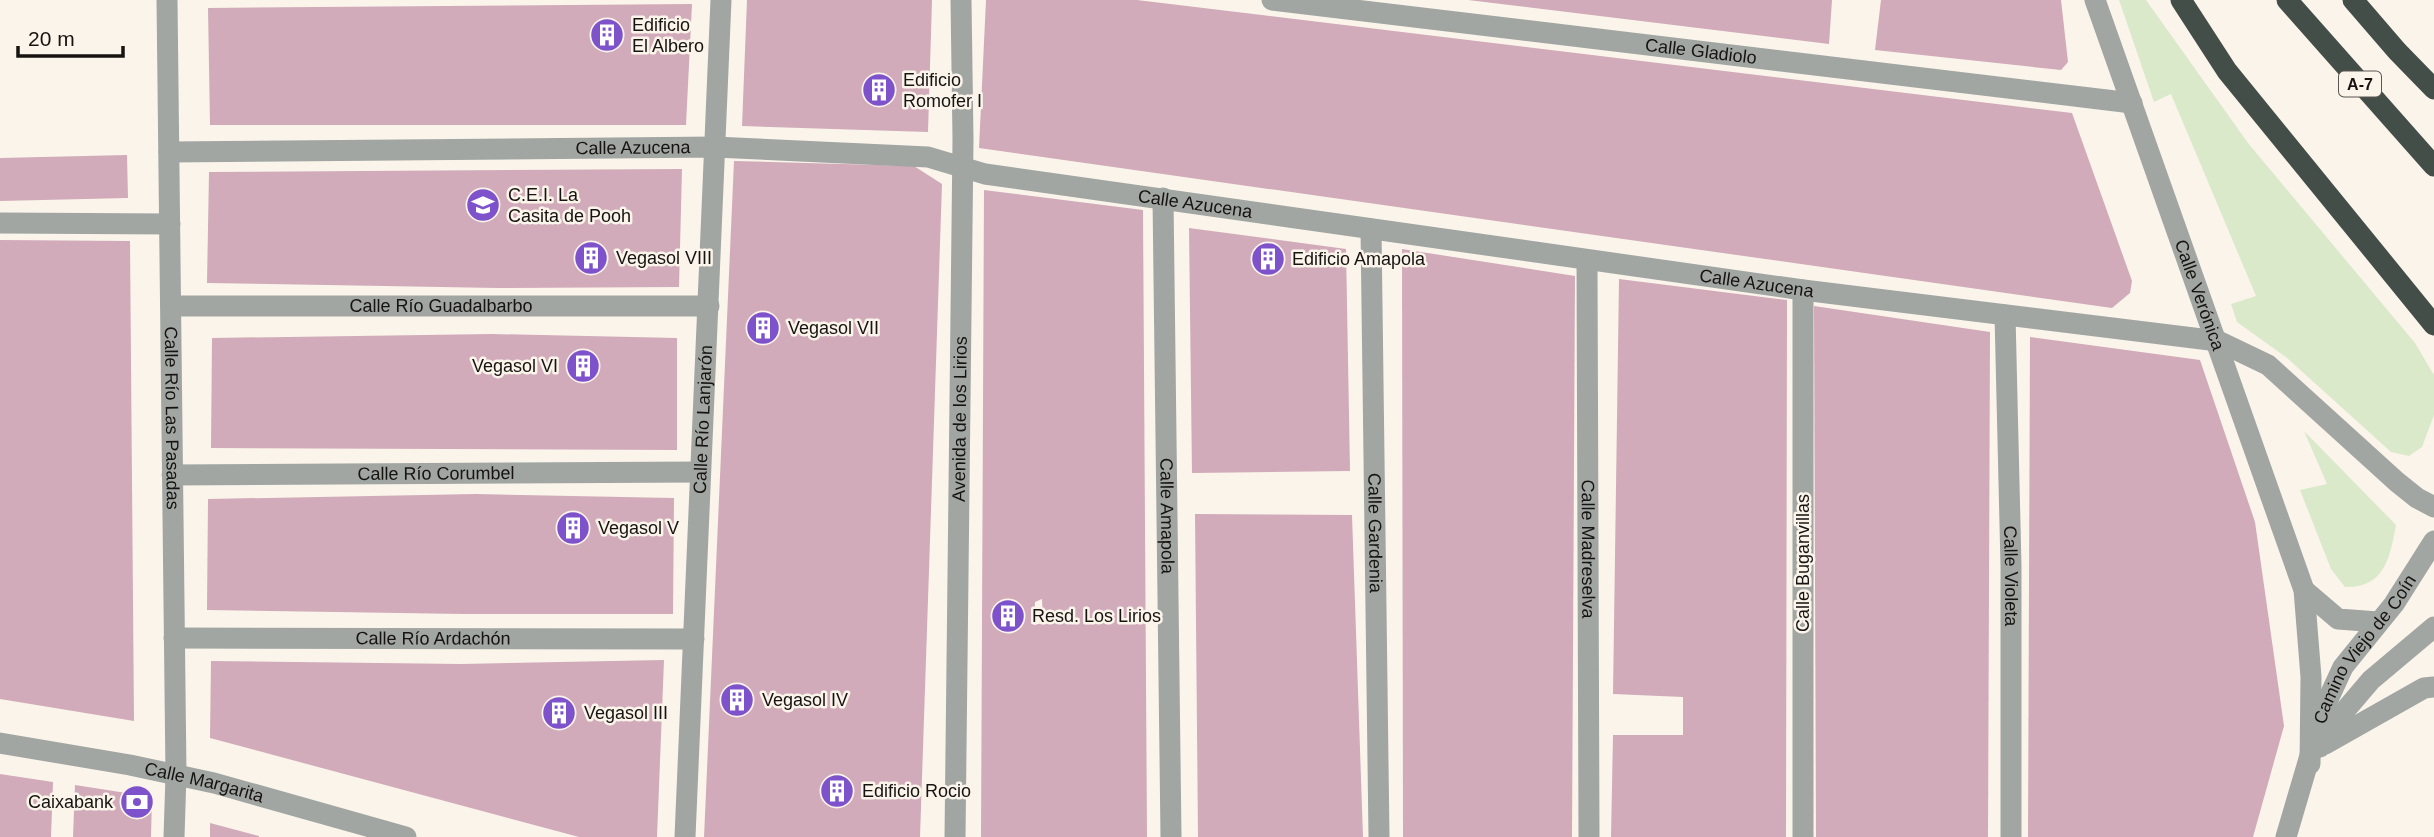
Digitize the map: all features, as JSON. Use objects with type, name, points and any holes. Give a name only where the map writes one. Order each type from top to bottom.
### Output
[{"type":"highway","points":[[2181,0],[2227,71],[2434,325]]},
{"type":"highway","name":"A-7","points":[[2287,0],[2434,166]]},
{"type":"highway","name":"A-7","points":[[2353,0],[2434,89]]},
{"type":"street","name":"Calle Río Las Pasadas","points":[[167,0],[176,775],[174,837]]},
{"type":"street","name":"Calle Río Lanjarón","points":[[685,837],[721,0]]},
{"type":"street","name":"Avenida de los Lirios","points":[[955,837],[962,167],[961,0]]},
{"type":"street","name":"Calle Gladiolo","points":[[1272,0],[2132,103]]},
{"type":"street","name":"Calle Verónica","points":[[2095,0],[2304,590],[2315,755]]},
{"type":"street","name":"Calle Azucena","points":[[169,152],[715,147],[929,157],[985,174],[1587,260],[1803,290],[2218,341],[2268,365],[2397,482],[2434,507]]},
{"type":"street","name":"Calle Amapola","points":[[1163,198],[1171,837]]},
{"type":"street","points":[[0,223],[170,224]]},
{"type":"street","name":"Calle Gardenia","points":[[1371,229],[1379,837]]},
{"type":"street","name":"Calle Madreselva","points":[[1587,260],[1589,837]]},
{"type":"street","name":"Calle Buganvillas","points":[[1803,290],[1803,837]]},
{"type":"street","name":"Calle Río Guadalbarbo","points":[[171,306],[709,306]]},
{"type":"street","name":"Calle Violeta","points":[[2005,315],[2011,566],[2011,837]]},
{"type":"street","name":"Calle Río Corumbel","points":[[172,475],[700,472]]},
{"type":"street","name":"Camino Viejo de Coín","points":[[2286,837],[2315,755],[2325,708],[2343,667],[2393,604],[2434,541]]},
{"type":"street","points":[[2304,590],[2338,619],[2378,622]]},
{"type":"street","name":"Camino Viejo de Coín","points":[[2315,755],[2342,714],[2371,680],[2434,627]]},
{"type":"street","name":"Calle Río Ardachón","points":[[174,638],[694,639]]},
{"type":"street","points":[[2315,755],[2424,688],[2434,687]]},
{"type":"street","name":"Calle Margarita","points":[[0,743],[176,775],[406,837]]},
{"type":"green space","points":[[2119,0],[2146,0],[2248,143],[2415,343],[2434,375],[2434,415],[2422,447],[2409,456],[2391,452],[2287,358],[2237,322],[2231,304],[2256,296],[2171,94],[2154,102]]},
{"type":"green space","points":[[2304,431],[2396,525],[2388,559],[2377,576],[2369,582],[2345,587],[2331,569],[2300,490],[2327,484]]},
{"type":"building","points":[[747,0],[932,0],[928,132],[742,126]]},
{"type":"building","points":[[986,0],[1137,0],[2072,113],[2132,281],[2130,293],[2112,308],[979,148]]},
{"type":"building","points":[[1468,0],[1832,0],[1829,44]]},
{"type":"building","points":[[1881,0],[2061,0],[2068,62],[2061,70],[1875,50]]},
{"type":"building","points":[[692,4],[686,125],[210,125],[208,8]]},
{"type":"building","points":[[127,155],[128,198],[0,201],[0,158]]},
{"type":"building","points":[[734,161],[914,166],[942,184],[920,837],[704,837]]},
{"type":"building","points":[[682,169],[679,287],[498,288],[207,283],[209,172]]},
{"type":"building","points":[[984,190],[1143,210],[1147,837],[981,837]],"holes":[[[1042,599],[1043,623],[1034,625],[1035,602]]]},
{"type":"building","points":[[1189,228],[1346,249],[1350,471],[1192,473]]},
{"type":"building","points":[[0,240],[130,241],[134,721],[0,699]]},
{"type":"building","points":[[1402,249],[1575,276],[1572,837],[1403,837]]},
{"type":"building","points":[[1619,279],[1787,300],[1786,837],[1611,837],[1613,735],[1683,735],[1683,697],[1613,694]]},
{"type":"building","points":[[1814,306],[1990,332],[1988,837],[1816,837]]},
{"type":"building","points":[[492,334],[677,338],[677,450],[211,448],[212,338]]},
{"type":"building","points":[[2030,337],[2200,360],[2255,522],[2284,726],[2253,837],[2028,837]]},
{"type":"building","points":[[476,494],[674,498],[673,614],[207,610],[208,499]]},
{"type":"building","points":[[1195,514],[1352,515],[1363,837],[1198,837]]},
{"type":"building","points":[[664,660],[657,837],[579,837],[210,738],[211,661],[461,664]]},
{"type":"building","points":[[0,774],[53,782],[51,837],[0,837]]},
{"type":"building","points":[[75,785],[152,797],[151,837],[73,837]]},
{"type":"building","points":[[210,823],[259,836],[259,837],[210,837]]},
{"type":"place","name":"Edificio El Albero","points":[[607,35]]},
{"type":"place","name":"Edificio Romofer I","points":[[879,90]]},
{"type":"place","name":"C.E.I. La Casita de Pooh","points":[[483,205]]},
{"type":"place","name":"Vegasol VIII","points":[[591,258]]},
{"type":"place","name":"Edificio Amapola","points":[[1268,259]]},
{"type":"place","name":"Vegasol VII","points":[[763,328]]},
{"type":"place","name":"Vegasol VI","points":[[583,366]]},
{"type":"place","name":"Vegasol V","points":[[573,528]]},
{"type":"place","name":"Resd. Los Lirios","points":[[1008,616]]},
{"type":"place","name":"Vegasol IV","points":[[737,700]]},
{"type":"place","name":"Vegasol III","points":[[559,713]]},
{"type":"place","name":"Edificio Rocio","points":[[837,791]]},
{"type":"place","name":"Caixabank","points":[[137,802]]}]
